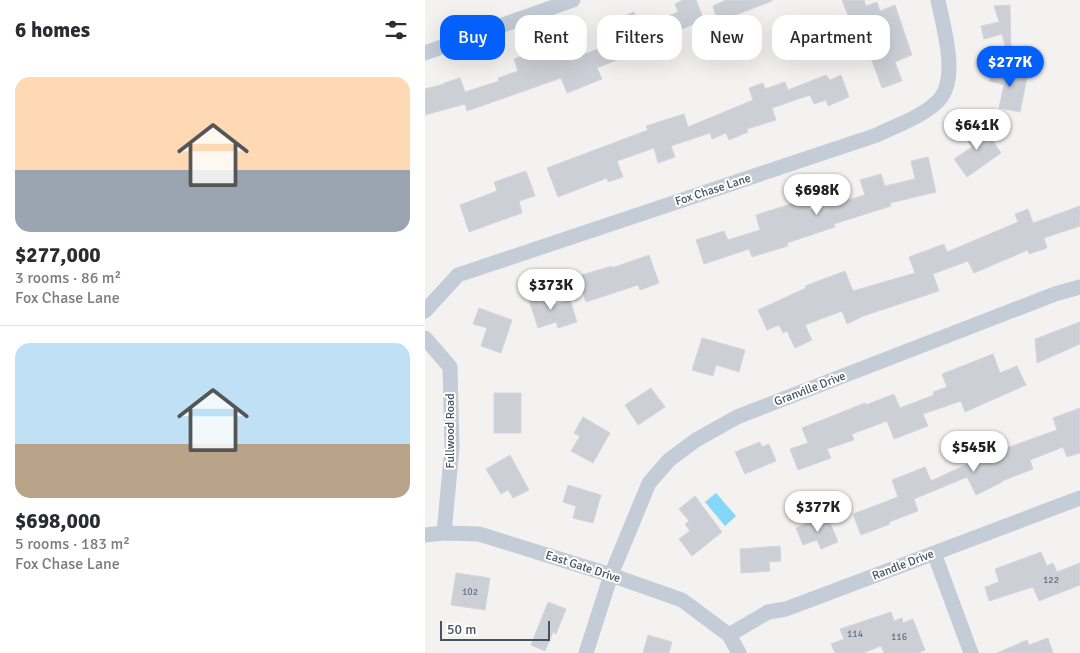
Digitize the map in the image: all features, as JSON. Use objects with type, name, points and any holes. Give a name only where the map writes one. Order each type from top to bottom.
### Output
[{"type":"street","points":[[425,52],[573,0]]},
{"type":"street","name":"Fox Chase Lane","points":[[425,311],[457,275],[877,135],[925,111],[939,100],[947,87],[949,65],[938,0]]},
{"type":"street","name":"Granville Drive","points":[[587,653],[611,575],[649,483],[669,460],[696,440],[737,417],[1055,294],[1080,287]]},
{"type":"street","name":"Fullwood Road","points":[[425,338],[449,367],[452,448],[444,533]]},
{"type":"street","name":"Randle Drive","points":[[729,635],[768,612],[786,609],[1080,498]]},
{"type":"street","name":"East Gate Drive","points":[[425,535],[444,533],[479,534],[611,575],[682,600],[729,635]]},
{"type":"street","points":[[934,553],[971,653]]},
{"type":"street","points":[[729,635],[739,653]]},
{"type":"water","points":[[716,493],[736,516],[725,526],[705,502]]},
{"type":"building","points":[[683,0],[696,0],[702,15],[692,15],[692,25],[682,29],[682,15],[670,15],[678,12],[675,4]]},
{"type":"building","points":[[726,0],[772,0],[736,15],[716,15],[713,6]]},
{"type":"building","points":[[842,0],[864,0],[866,6],[877,2],[880,11],[895,5],[912,55],[895,62],[902,81],[882,88],[872,60],[890,60],[890,15],[848,15]]},
{"type":"building","points":[[1010,5],[1011,49],[1006,50],[1002,34],[984,39],[981,26],[999,22],[994,6]]},
{"type":"building","points":[[597,49],[597,60],[616,60],[597,68],[602,79],[567,93],[561,78],[467,111],[465,104],[425,115],[425,89],[460,78],[465,92],[499,81],[498,78],[518,71],[515,59],[587,60],[587,53]]},
{"type":"building","points":[[998,64],[1027,78],[1020,112],[999,108],[1004,85],[989,81]]},
{"type":"building","points":[[826,75],[830,80],[841,75],[849,97],[828,106],[826,100],[814,104],[810,95],[772,108],[776,120],[747,129],[748,132],[729,140],[726,133],[712,139],[710,133],[671,146],[675,157],[658,163],[654,148],[617,161],[623,177],[608,182],[607,178],[558,197],[547,168],[648,130],[646,126],[684,114],[688,127],[753,100],[749,88],[763,83],[765,89],[785,82],[788,90]]},
{"type":"building","points":[[981,123],[1001,153],[967,177],[954,159],[972,147],[963,135]]},
{"type":"building","points":[[928,157],[936,192],[890,203],[891,206],[834,224],[835,227],[787,243],[788,246],[752,257],[749,249],[704,264],[696,240],[724,231],[728,240],[760,230],[756,215],[791,204],[791,202],[806,197],[810,210],[865,195],[860,180],[881,174],[885,186],[915,179],[911,161]]},
{"type":"building","points":[[526,171],[535,196],[519,201],[522,213],[469,232],[460,205],[497,191],[494,182]]},
{"type":"building","points":[[1080,206],[1080,226],[1044,238],[1047,248],[1029,254],[1028,250],[974,273],[968,261],[933,274],[939,291],[863,316],[847,324],[842,311],[805,325],[812,340],[795,348],[787,331],[783,333],[779,325],[767,330],[758,310],[806,288],[805,286],[845,271],[853,291],[915,273],[909,257],[944,244],[947,252],[1018,222],[1015,214],[1028,209],[1033,223]]},
{"type":"building","points":[[649,255],[659,283],[640,290],[638,285],[586,302],[578,276],[612,266],[612,268]]},
{"type":"building","points":[[546,291],[551,306],[570,300],[577,322],[558,328],[556,322],[538,328],[528,297]]},
{"type":"building","points":[[479,308],[512,320],[501,353],[481,346],[487,328],[473,324]]},
{"type":"building","points":[[1080,322],[1080,344],[1037,363],[1035,339]]},
{"type":"building","points":[[702,338],[745,350],[739,372],[716,365],[713,376],[692,370]]},
{"type":"building","points":[[993,354],[1000,373],[1017,366],[1026,385],[965,412],[961,401],[923,414],[928,426],[894,439],[887,421],[852,434],[854,440],[827,449],[831,458],[798,470],[790,449],[808,443],[802,428],[865,403],[866,405],[894,394],[900,408],[934,395],[933,392],[947,387],[942,374]]},
{"type":"building","points":[[651,388],[665,407],[638,425],[625,405]]},
{"type":"building","points":[[494,393],[521,393],[521,433],[494,433]]},
{"type":"building","points":[[1080,408],[1080,453],[1067,457],[1063,447],[1030,460],[1033,469],[1002,481],[976,495],[967,477],[914,499],[918,511],[861,535],[853,514],[898,497],[892,480],[925,467],[931,481],[989,454],[1057,430],[1053,418]]},
{"type":"building","points":[[583,417],[610,433],[593,463],[571,451],[580,436],[574,433]]},
{"type":"building","points":[[760,442],[762,447],[769,444],[776,461],[745,474],[735,452]]},
{"type":"building","points":[[510,455],[529,490],[513,498],[508,490],[501,494],[486,469]]},
{"type":"building","points":[[568,485],[601,495],[593,523],[573,518],[576,506],[563,502]]},
{"type":"building","points":[[695,496],[722,532],[692,556],[679,539],[690,531],[685,524],[689,521],[679,509]]},
{"type":"building","points":[[827,515],[838,542],[821,549],[817,540],[803,545],[796,528]]},
{"type":"building","points":[[780,546],[781,561],[769,562],[770,571],[741,573],[740,549]]},
{"type":"building","points":[[1041,552],[1047,566],[1053,563],[1057,572],[1080,563],[1080,585],[1039,601],[1033,587],[989,601],[985,587],[999,582],[995,569]]},
{"type":"building","points":[[456,573],[490,578],[485,610],[451,605]]},
{"type":"building","points":[[548,602],[566,609],[556,634],[553,632],[545,651],[531,645]]},
{"type":"building","points":[[891,612],[894,621],[902,618],[903,623],[913,619],[925,650],[918,653],[884,653],[881,646],[863,653],[835,653],[831,644],[844,639],[840,629]]},
{"type":"building","points":[[648,635],[672,642],[669,653],[643,653]]},
{"type":"building","points":[[1048,638],[1053,653],[997,653],[1027,640],[1029,645]]}]
